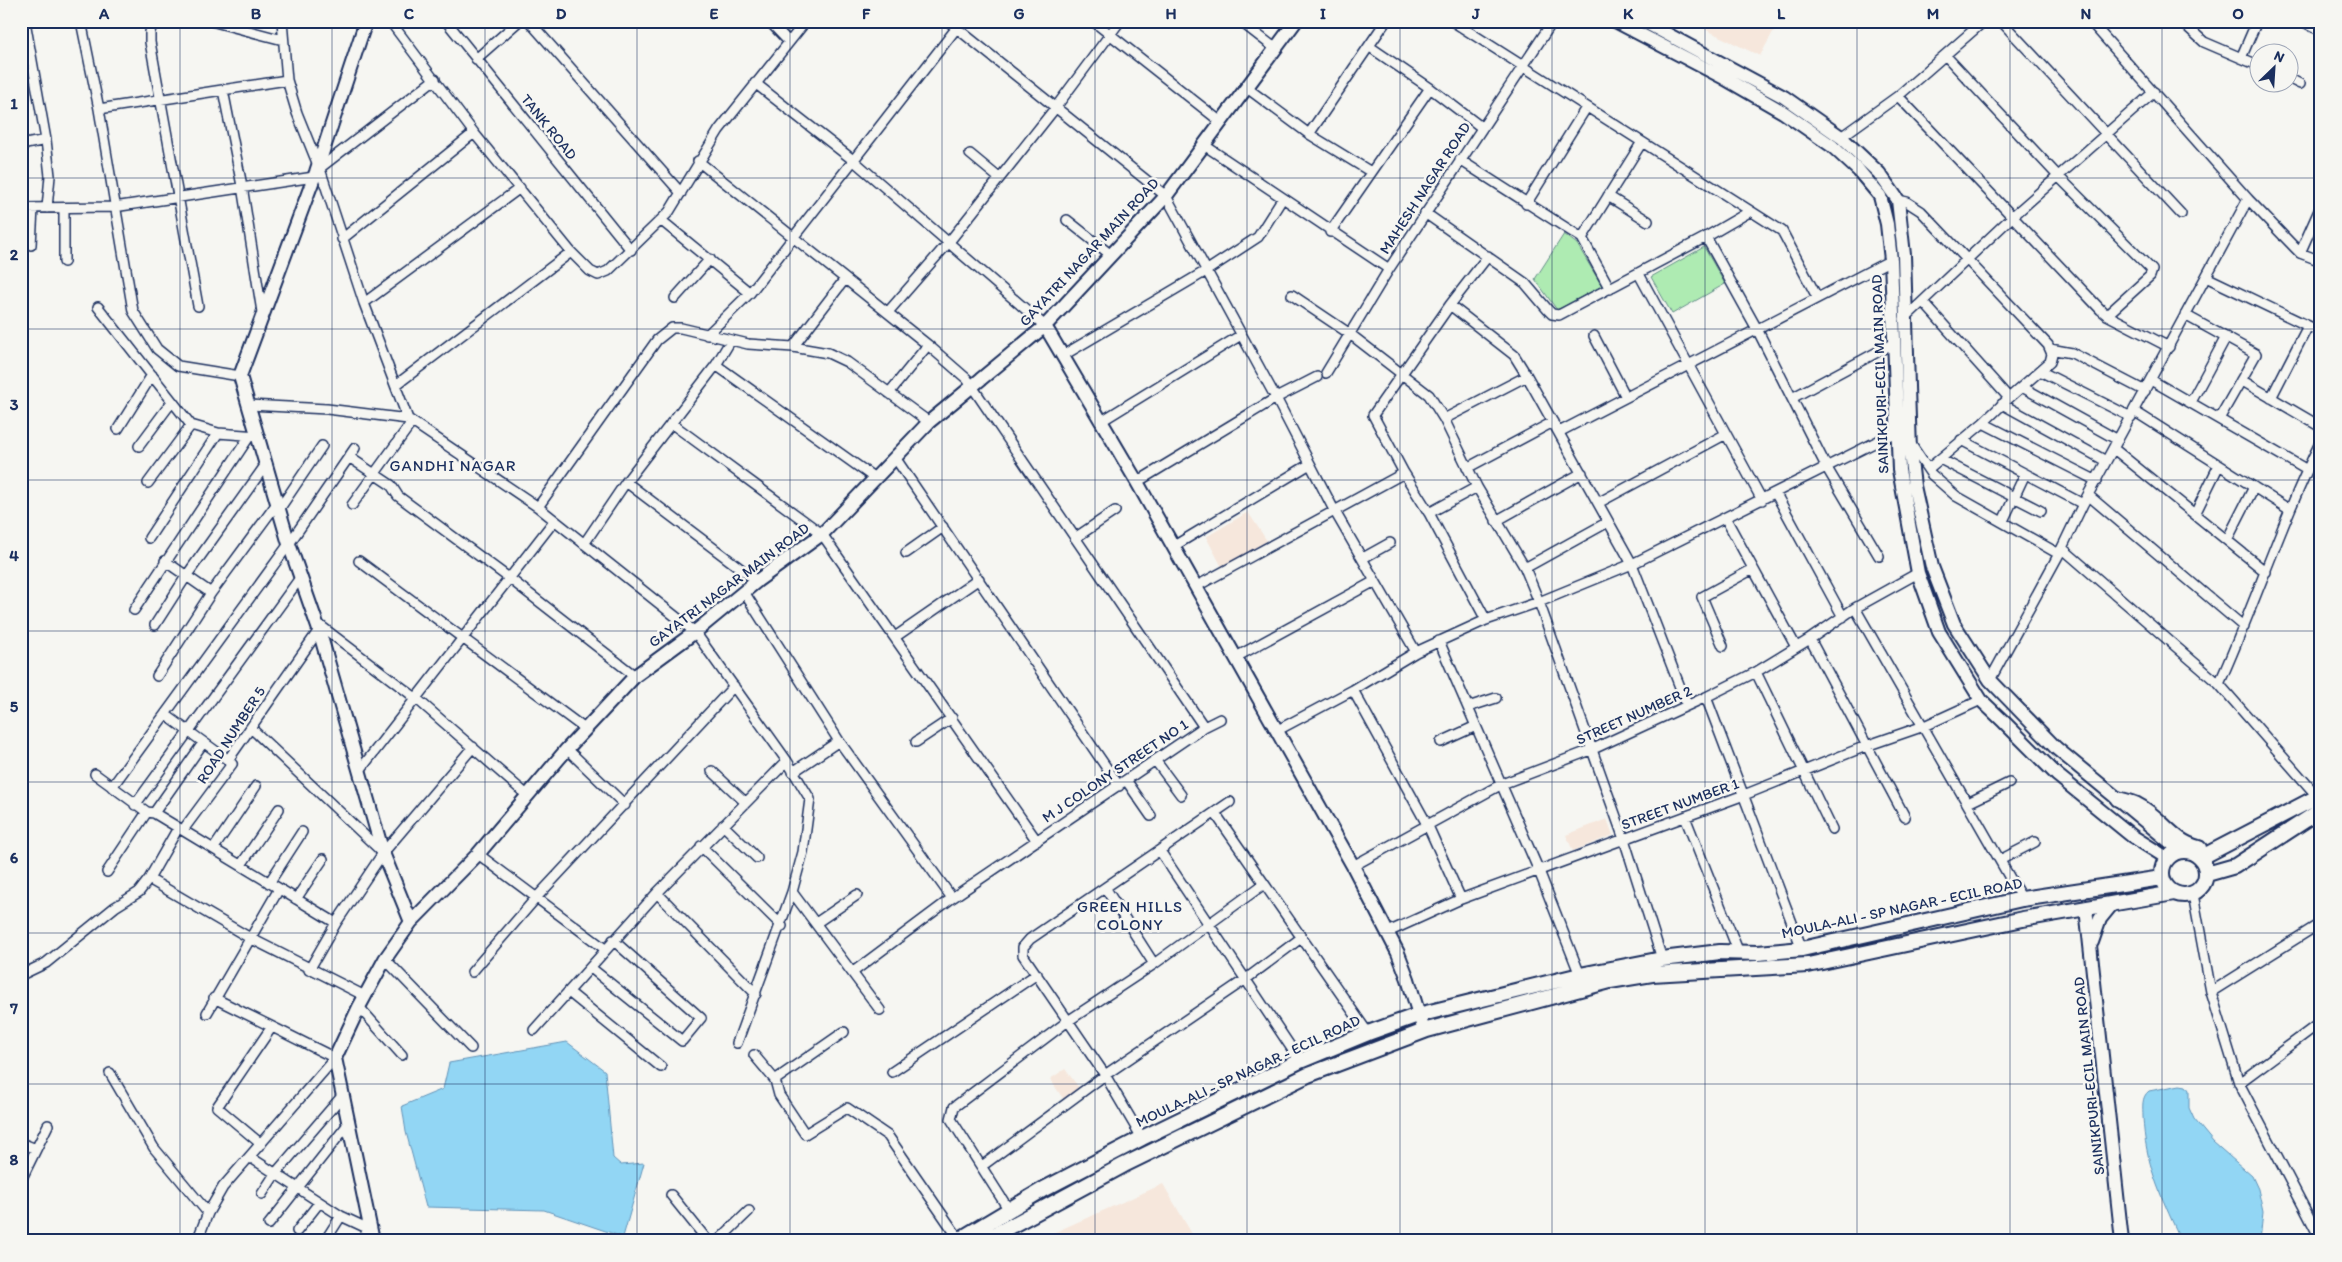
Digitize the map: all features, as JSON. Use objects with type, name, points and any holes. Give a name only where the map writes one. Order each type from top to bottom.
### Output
[{"type":"main road","points":[[2118,799],[2138,805],[2191,846],[2209,850],[2220,848]]},
{"type":"main road","points":[[2200,858],[2320,801]]},
{"type":"main road","points":[[2207,874],[2235,866],[2320,801]]},
{"type":"main road","points":[[2181,851],[2188,851],[2200,858],[2207,874],[2203,886],[2193,894],[2180,895],[2174,893],[2164,884],[2162,878],[2163,864],[2167,858],[2181,851]]},
{"type":"main road","name":"MOULA-ALI - SP NAGAR - ECIL ROAD","points":[[958,1240],[1044,1189],[1142,1138],[1300,1061],[1418,1015],[1580,975],[1662,959],[1720,952],[1739,953],[1802,949],[2022,899],[2162,878]]},
{"type":"main road","name":"MOULA-ALI - SP NAGAR - ECIL ROAD","points":[[983,1241],[1124,1165],[1308,1075],[1424,1032],[1610,981],[1652,974],[1808,965],[1945,934],[2174,893]]},
{"type":"street","points":[[25,21],[46,140],[50,176],[47,208]]},
{"type":"street","points":[[81,21],[99,109],[133,311],[157,349],[178,366],[240,376]]},
{"type":"street","points":[[153,21],[150,42],[198,306]]},
{"type":"street","points":[[211,21],[228,23],[283,40]]},
{"type":"street","points":[[282,21],[288,80],[297,113],[364,303],[410,420]]},
{"type":"street","points":[[366,21],[317,171],[262,312],[240,376],[249,405],[254,437],[266,463],[289,544],[318,626],[383,853],[411,922]]},
{"type":"street","points":[[390,21],[474,133],[571,252],[590,272],[598,275],[608,271],[662,221],[681,193],[698,161],[755,83],[806,21]]},
{"type":"street","name":"TANK ROAD","points":[[446,21],[631,250]]},
{"type":"street","points":[[476,59],[519,21]]},
{"type":"street","points":[[529,21],[681,193]]},
{"type":"street","points":[[769,21],[789,42]]},
{"type":"street","points":[[948,21],[959,25],[1166,196],[1276,398],[1334,510],[1416,652]]},
{"type":"street","points":[[1093,21],[1221,122]]},
{"type":"street","points":[[888,312],[949,242],[1056,107],[1120,21]]},
{"type":"street","points":[[1240,21],[1276,49]]},
{"type":"street","name":"GAYATRI NAGAR MAIN ROAD","points":[[335,1058],[362,1001],[385,959],[411,922],[478,854],[567,749],[635,676],[695,632],[757,581],[822,534],[930,422],[1045,326],[1166,196],[1296,21]]},
{"type":"street","points":[[1309,134],[1386,21]]},
{"type":"street","points":[[1452,21],[1749,212],[1782,231],[1816,298]]},
{"type":"street","name":"MAHESH NAGAR ROAD","points":[[1137,482],[1276,398],[1321,375],[1350,334],[1425,213],[1552,21]]},
{"type":"street","name":"SAINIKPURI-ECIL MAIN ROAD","points":[[1615,21],[1772,106],[1832,146],[1859,171],[1880,196],[1887,224],[1891,260],[1896,432],[1899,470],[1918,572],[1939,632],[1981,700],[2057,775],[2132,836],[2167,858]]},
{"type":"street","name":"SAINIKPURI-ECIL MAIN ROAD","points":[[1643,21],[1784,97],[1842,137],[1879,173],[1898,200],[1904,255],[1910,443],[1914,486],[1932,566],[1954,624],[1990,680],[2056,748],[2181,851]]},
{"type":"street","points":[[1842,137],[1898,96],[1984,21]]},
{"type":"street","points":[[2001,21],[2182,214]]},
{"type":"street","points":[[2090,21],[2248,199],[2300,253],[2321,261]]},
{"type":"street","points":[[2181,21],[2204,42],[2250,62]]},
{"type":"street","points":[[2241,58],[2257,21]]},
{"type":"street","points":[[2302,21],[2321,31]]},
{"type":"street","points":[[707,335],[750,293],[959,25]]},
{"type":"street","points":[[1370,47],[1430,88],[1482,128]]},
{"type":"street","points":[[1945,55],[2058,176],[2152,270],[2150,276],[2107,315]]},
{"type":"street","points":[[21,208],[114,207],[242,186],[317,171],[435,79]]},
{"type":"street","points":[[99,109],[288,80]]},
{"type":"street","points":[[755,83],[853,160],[1045,326],[1197,586],[1276,731],[1353,866],[1388,932],[1408,979],[1424,1032]]},
{"type":"street","points":[[1247,88],[1309,134],[1371,172]]},
{"type":"street","points":[[1330,232],[1430,88]]},
{"type":"street","points":[[223,90],[242,186],[262,312]]},
{"type":"street","points":[[1893,327],[1924,303],[2014,216],[2154,92]]},
{"type":"street","points":[[1898,96],[2107,315],[2169,347]]},
{"type":"street","points":[[1526,204],[1586,108]]},
{"type":"street","points":[[342,239],[474,133]]},
{"type":"street","points":[[21,145],[46,140]]},
{"type":"street","points":[[1582,238],[1642,142]]},
{"type":"street","points":[[1204,145],[1330,232],[1389,270]]},
{"type":"street","points":[[970,154],[999,178]]},
{"type":"street","points":[[1460,160],[1526,204],[1582,238],[1610,289]]},
{"type":"street","name":"M J COLONY STREET NO 1","points":[[698,161],[888,312],[962,374],[973,387],[1204,727],[952,898],[853,972]]},
{"type":"street","points":[[364,303],[520,188]]},
{"type":"street","points":[[1608,196],[1648,221]]},
{"type":"street","points":[[1062,356],[1258,237],[1282,199]]},
{"type":"street","points":[[1990,680],[2061,551],[2083,504],[2248,199]]},
{"type":"street","points":[[1898,200],[1907,202],[1920,211],[2050,349],[2052,358],[1983,423],[1928,469]]},
{"type":"street","points":[[2300,253],[2321,206]]},
{"type":"street","points":[[31,245],[33,208]]},
{"type":"street","points":[[64,208],[64,262]]},
{"type":"street","points":[[1425,213],[1525,283],[1552,314],[1559,315],[1706,238],[1749,212]]},
{"type":"street","points":[[1067,220],[1111,255]]},
{"type":"street","points":[[662,221],[750,293]]},
{"type":"street","points":[[1706,238],[1757,330],[1827,468],[1879,556]]},
{"type":"street","points":[[396,385],[571,252]]},
{"type":"street","points":[[1486,620],[1429,513],[1374,419],[1375,411],[1450,305],[1488,256]]},
{"type":"street","points":[[675,298],[710,259]]},
{"type":"street","points":[[1559,432],[1891,260]]},
{"type":"street","points":[[1639,274],[1762,500]]},
{"type":"street","points":[[2206,277],[2321,332]]},
{"type":"street","points":[[793,347],[845,279]]},
{"type":"street","points":[[1292,296],[1350,334],[1429,395],[1444,419],[1476,487],[1525,568],[1539,602],[1624,839],[1662,959]]},
{"type":"street","points":[[1924,303],[2006,401],[2106,461]]},
{"type":"street","points":[[1450,305],[1514,355],[1527,376],[1632,564],[1687,705]]},
{"type":"street","points":[[98,307],[152,375],[171,403],[191,425],[218,433],[254,437]]},
{"type":"street","points":[[2185,315],[2256,354],[2219,419]]},
{"type":"street","points":[[2271,398],[2308,326]]},
{"type":"street","points":[[538,507],[657,340],[672,328],[681,328],[731,340],[828,352],[930,422]]},
{"type":"street","points":[[1100,422],[1241,335]]},
{"type":"street","points":[[1594,336],[1626,397]]},
{"type":"street","points":[[2191,402],[2226,337]]},
{"type":"street","points":[[584,544],[626,482],[716,365],[731,340]]},
{"type":"street","points":[[1792,398],[1894,343]]},
{"type":"street","points":[[889,393],[928,345]]},
{"type":"street","points":[[2050,349],[2072,353],[2145,391]]},
{"type":"street","points":[[716,365],[876,478]]},
{"type":"street","points":[[2040,371],[2132,414],[2219,465],[2290,510]]},
{"type":"street","points":[[118,429],[152,375]]},
{"type":"street","points":[[1444,419],[1527,376]]},
{"type":"street","points":[[2151,380],[2307,470]]},
{"type":"street","points":[[2241,380],[2321,427]]},
{"type":"street","points":[[2022,387],[2116,444],[2195,514],[2266,572]]},
{"type":"street","points":[[140,446],[171,403]]},
{"type":"street","points":[[249,405],[335,410],[410,420],[538,507],[695,632],[787,761],[810,799],[803,852],[782,926],[737,1043]]},
{"type":"street","points":[[352,505],[410,420]]},
{"type":"street","points":[[1467,468],[1553,422]]},
{"type":"street","points":[[671,423],[822,534],[1037,841]]},
{"type":"street","points":[[1983,423],[2097,481]]},
{"type":"street","points":[[148,483],[191,425]]},
{"type":"street","points":[[1276,731],[1353,690],[1416,652],[1486,620],[1539,602],[1632,564],[1776,494],[1896,432]]},
{"type":"street","points":[[149,538],[218,433]]},
{"type":"street","points":[[1598,503],[1726,434]]},
{"type":"street","points":[[134,610],[165,561],[254,437]]},
{"type":"street","points":[[1961,440],[2083,504]]},
{"type":"street","points":[[2219,684],[2244,627],[2290,510],[2321,441]]},
{"type":"street","points":[[1910,443],[1936,479],[1956,496],[2061,551],[2219,684],[2320,801]]},
{"type":"street","points":[[157,676],[211,593],[322,446]]},
{"type":"street","points":[[112,787],[289,544],[355,448]]},
{"type":"street","points":[[349,457],[391,485],[398,496],[509,578],[635,676]]},
{"type":"street","points":[[896,459],[1122,783],[1151,816]]},
{"type":"street","points":[[1940,459],[2041,511]]},
{"type":"street","points":[[155,625],[187,575],[266,463]]},
{"type":"street","points":[[1174,546],[1310,464]]},
{"type":"street","points":[[2195,514],[2219,465]]},
{"type":"street","points":[[1197,586],[1404,473]]},
{"type":"street","points":[[1496,521],[1582,473]]},
{"type":"street","points":[[2003,521],[2025,474]]},
{"type":"street","points":[[626,482],[757,581]]},
{"type":"street","points":[[1429,513],[1476,487]]},
{"type":"street","points":[[2227,540],[2254,487]]},
{"type":"street","points":[[1776,494],[1843,617]]},
{"type":"street","points":[[2088,495],[2244,627]]},
{"type":"street","points":[[1075,538],[1115,511]]},
{"type":"street","points":[[1726,519],[1796,647]]},
{"type":"street","points":[[360,770],[554,521]]},
{"type":"street","points":[[1525,568],[1608,522]]},
{"type":"street","points":[[906,554],[943,527]]},
{"type":"street","points":[[1363,558],[1390,543]]},
{"type":"street","points":[[165,561],[211,593]]},
{"type":"street","points":[[359,561],[586,729]]},
{"type":"street","points":[[1723,646],[1702,597],[1753,569]]},
{"type":"street","name":"STREET NUMBER 2","points":[[1353,866],[1502,784],[1591,750],[1756,672],[1810,639],[1855,608],[1918,572]]},
{"type":"street","points":[[135,805],[300,578]]},
{"type":"street","points":[[895,637],[979,579]]},
{"type":"street","points":[[1236,657],[1375,581]]},
{"type":"street","points":[[744,592],[839,741],[952,898]]},
{"type":"street","points":[[1855,608],[2022,899]]},
{"type":"street","points":[[318,626],[417,699],[528,796]]},
{"type":"street","name":"ROAD NUMBER 5","points":[[180,829],[232,764],[228,760],[318,626]]},
{"type":"street","points":[[1810,639],[1866,746],[1906,817]]},
{"type":"street","points":[[1439,641],[1539,871],[1580,975]]},
{"type":"street","points":[[1756,672],[1832,829]]},
{"type":"street","points":[[472,972],[536,898],[734,686]]},
{"type":"street","points":[[1353,690],[1428,826],[1462,899]]},
{"type":"street","points":[[1706,697],[1802,949]]},
{"type":"street","points":[[1468,707],[1496,698]]},
{"type":"street","name":"STREET NUMBER 1","points":[[1388,932],[1462,899],[1805,772],[1866,746],[1924,726],[1981,700]]},
{"type":"street","points":[[166,715],[228,760]]},
{"type":"street","points":[[916,742],[952,718]]},
{"type":"street","points":[[1204,727],[1220,719]]},
{"type":"street","points":[[1441,742],[1476,726]]},
{"type":"street","points":[[251,728],[383,853]]},
{"type":"street","points":[[793,772],[839,741]]},
{"type":"street","points":[[107,872],[203,743]]},
{"type":"street","points":[[309,970],[336,923],[383,853],[473,747]]},
{"type":"street","points":[[567,749],[624,805]]},
{"type":"street","points":[[1155,760],[1181,795]]},
{"type":"street","points":[[534,1030],[570,992],[605,949],[657,892],[787,761]]},
{"type":"street","points":[[712,771],[745,802]]},
{"type":"street","points":[[95,774],[135,805],[214,848],[336,923]]},
{"type":"street","points":[[1968,803],[2008,782]]},
{"type":"street","points":[[214,848],[256,786]]},
{"type":"street","points":[[1142,1138],[1105,1075],[1023,955],[1025,943],[1230,802]]},
{"type":"street","points":[[241,865],[278,809]]},
{"type":"street","points":[[1214,813],[1368,1033]]},
{"type":"street","points":[[1685,817],[1739,953]]},
{"type":"street","points":[[722,825],[757,858]]},
{"type":"street","points":[[21,974],[46,964],[115,907],[139,892],[180,829]]},
{"type":"street","points":[[269,883],[302,832]]},
{"type":"street","points":[[2000,860],[2035,842]]},
{"type":"street","points":[[701,846],[782,926]]},
{"type":"street","points":[[1160,851],[1300,1061]]},
{"type":"street","points":[[478,854],[605,949]]},
{"type":"street","points":[[296,899],[323,859]]},
{"type":"street","points":[[149,879],[362,1001],[402,1055]]},
{"type":"street","points":[[1009,1210],[950,1119],[954,1107],[1068,1021],[1209,926],[1264,884]]},
{"type":"street","points":[[207,1013],[279,889]]},
{"type":"street","points":[[1106,889],[1154,964]]},
{"type":"street","points":[[657,892],[756,994]]},
{"type":"street","points":[[792,892],[880,1010]]},
{"type":"street","points":[[2193,894],[2211,992],[2239,1083],[2321,1240]]},
{"type":"street","points":[[816,923],[857,895]]},
{"type":"street","points":[[2090,946],[2100,919],[2113,903]]},
{"type":"street","name":"SAINIKPURI-ECIL MAIN ROAD","points":[[2086,908],[2122,1241]]},
{"type":"street","points":[[2211,992],[2321,923]]},
{"type":"street","points":[[982,1166],[1105,1075],[1246,979],[1301,938]]},
{"type":"street","points":[[591,968],[682,1042],[701,1018],[613,940]]},
{"type":"street","points":[[385,959],[471,1048]]},
{"type":"street","points":[[892,1072],[1037,974]]},
{"type":"street","points":[[570,992],[661,1067]]},
{"type":"street","points":[[214,998],[271,1028],[335,1058]]},
{"type":"street","points":[[2239,1083],[2321,1022]]},
{"type":"street","points":[[261,1144],[217,1108],[271,1028]]},
{"type":"street","points":[[775,1080],[844,1032]]},
{"type":"street","points":[[754,1055],[775,1080],[779,1095],[805,1134],[847,1108],[888,1136],[958,1240]]},
{"type":"street","points":[[335,1058],[371,1235]]},
{"type":"street","points":[[196,1241],[208,1213],[223,1187],[335,1058]]},
{"type":"street","points":[[110,1073],[154,1148],[208,1213]]},
{"type":"street","points":[[262,1194],[275,1174],[343,1095]]},
{"type":"street","points":[[270,1224],[349,1123]]},
{"type":"street","points":[[21,1179],[48,1125]]},
{"type":"street","points":[[21,1143],[36,1149]]},
{"type":"street","points":[[250,1157],[371,1235]]},
{"type":"street","points":[[671,1195],[708,1241]]},
{"type":"street","points":[[297,1231],[319,1203]]},
{"type":"street","points":[[718,1241],[749,1211]]},
{"type":"street","points":[[325,1241],[341,1216]]},
{"type":"street","points":[[361,1241],[371,1235]]},
{"type":"street","points":[[438,1241],[443,1241]]},
{"type":"shaded area","points":[[1688,21],[1779,21],[1760,56]]},
{"type":"shaded area","points":[[1248,512],[1267,541],[1222,567],[1206,537]]},
{"type":"shaded area","points":[[1607,819],[1613,835],[1573,851],[1566,835]]},
{"type":"shaded area","points":[[1065,1069],[1080,1089],[1064,1100],[1050,1079]]},
{"type":"shaded area","points":[[1163,1184],[1196,1241],[1035,1241]]},
{"type":"green space","points":[[1564,234],[1577,244],[1602,286],[1557,310],[1535,279]]},
{"type":"green space","points":[[1704,247],[1725,284],[1672,314],[1651,277]]},
{"type":"water","points":[[567,1042],[605,1071],[613,1158],[621,1165],[644,1163],[623,1237],[544,1210],[426,1207],[406,1132],[402,1106],[443,1089],[449,1063]]},
{"type":"water","points":[[2180,1085],[2186,1086],[2189,1090],[2189,1108],[2194,1119],[2213,1142],[2252,1176],[2258,1189],[2263,1212],[2260,1241],[2184,1241],[2179,1236],[2150,1164],[2144,1134],[2143,1106],[2146,1093],[2149,1091]]},
{"type":"district","name":"GANDHI NAGAR","points":[[453,465]]},
{"type":"district","name":"GREEN HILLS COLONY","points":[[1130,915]]}]
